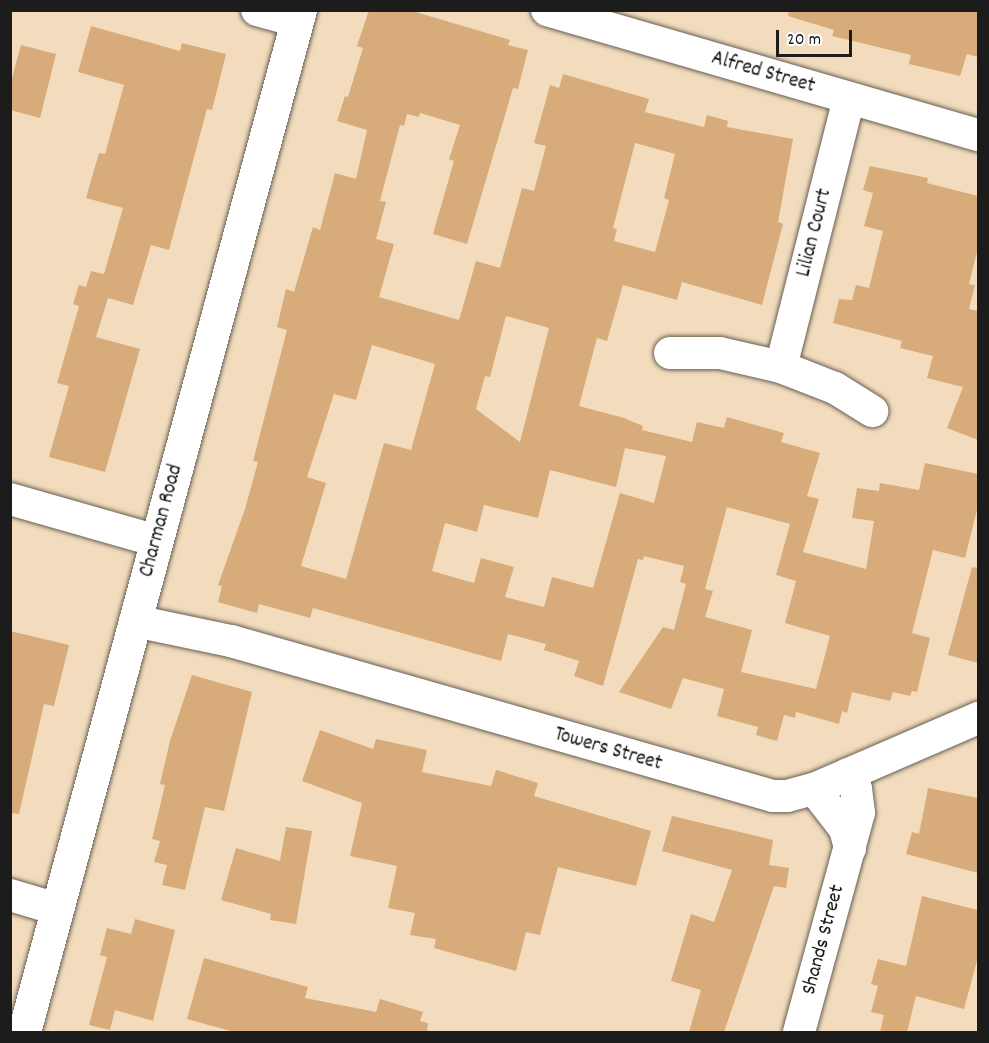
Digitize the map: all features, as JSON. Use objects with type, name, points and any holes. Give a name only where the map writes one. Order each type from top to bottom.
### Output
[{"type":"main road","name":"Charman Road","points":[[24,1032],[298,16]]},
{"type":"street","points":[[257,10],[298,16]]},
{"type":"street","name":"Alfred Street","points":[[547,10],[978,135]]},
{"type":"street","name":"Lilian Court","points":[[781,367],[849,98]]},
{"type":"street","points":[[670,353],[720,353],[781,367],[835,388],[872,411]]},
{"type":"street","points":[[10,500],[157,541]]},
{"type":"street","name":"Towers Street","points":[[137,614],[751,792],[787,796],[814,789],[978,718]]},
{"type":"street","name":"Shands Street","points":[[799,1032],[860,805],[848,774]]},
{"type":"street","points":[[814,789],[845,829],[850,848]]},
{"type":"street","points":[[10,896],[57,909]]},
{"type":"building","points":[[369,10],[409,10],[510,40],[508,45],[528,50],[518,89],[513,88],[467,244],[433,234],[454,161],[449,159],[460,125],[420,113],[419,117],[407,114],[404,126],[400,125],[380,201],[386,202],[376,239],[394,244],[379,297],[459,320],[476,261],[500,268],[522,188],[534,191],[546,146],[534,143],[550,85],[559,88],[563,74],[649,99],[645,112],[704,127],[707,115],[728,121],[727,127],[793,139],[778,222],[783,224],[762,305],[682,282],[677,300],[623,285],[607,341],[597,338],[579,406],[624,418],[643,426],[642,430],[692,442],[697,422],[724,428],[727,417],[784,433],[781,442],[820,453],[807,496],[819,499],[803,552],[866,569],[874,521],[852,518],[857,488],[879,491],[880,483],[919,490],[925,463],[978,474],[978,506],[965,558],[933,550],[912,633],[930,638],[917,692],[912,691],[910,696],[893,692],[890,701],[852,692],[847,713],[842,711],[839,724],[796,712],[795,718],[784,715],[777,741],[756,735],[758,727],[717,716],[724,689],[683,678],[671,709],[619,692],[663,627],[674,630],[686,584],[680,582],[684,566],[644,556],[643,560],[638,559],[603,686],[574,676],[579,661],[544,650],[546,644],[508,634],[501,661],[313,608],[310,618],[259,604],[257,613],[218,602],[222,586],[218,585],[245,509],[258,462],[253,461],[287,330],[277,327],[286,289],[294,292],[313,227],[320,230],[335,173],[356,179],[367,130],[337,121],[345,96],[348,97],[363,48],[357,46]],"holes":[[[635,143],[675,154],[664,198],[669,200],[655,252],[614,241],[617,229],[613,228]],[[506,316],[549,328],[520,442],[476,409],[485,376],[490,377]],[[372,345],[435,364],[411,450],[384,443],[346,579],[301,566],[326,483],[307,477],[334,394],[356,400]],[[625,448],[666,456],[654,503],[620,493],[593,588],[552,577],[544,607],[505,597],[514,567],[481,558],[474,583],[432,571],[445,523],[477,532],[484,505],[538,518],[550,470],[616,487]],[[727,507],[790,524],[776,575],[796,581],[785,623],[830,636],[816,689],[741,672],[752,630],[705,617],[713,591],[705,589]]]},
{"type":"building","points":[[789,10],[978,10],[978,57],[967,54],[960,76],[909,64],[911,55],[832,36],[834,30],[788,16]]},
{"type":"building","points":[[91,26],[180,51],[182,43],[226,54],[212,110],[207,109],[169,250],[151,245],[133,305],[108,298],[96,337],[140,349],[105,472],[49,457],[69,386],[57,383],[79,306],[73,304],[79,285],[86,287],[91,271],[104,274],[123,208],[86,198],[99,153],[105,154],[124,85],[78,72]]},
{"type":"building","points":[[21,45],[56,54],[40,118],[10,110],[10,85]]},
{"type":"building","points":[[870,166],[928,178],[927,183],[978,196],[978,248],[969,284],[975,285],[969,309],[978,311],[978,440],[947,428],[963,387],[927,378],[933,356],[900,348],[902,341],[833,323],[839,299],[852,300],[856,285],[869,288],[883,231],[864,226],[873,193],[863,190]]},
{"type":"building","points":[[972,567],[978,568],[978,663],[948,655]]},
{"type":"building","points":[[10,631],[69,645],[54,706],[44,704],[19,814],[10,813]]},
{"type":"building","points":[[192,675],[252,692],[224,811],[205,807],[185,890],[162,885],[167,865],[154,862],[160,841],[152,839],[165,785],[160,784],[170,741]]},
{"type":"building","points":[[320,730],[373,749],[376,739],[427,750],[422,772],[491,786],[496,770],[538,783],[534,796],[651,831],[636,886],[558,867],[540,935],[526,932],[516,971],[434,948],[436,939],[410,935],[415,913],[388,908],[397,866],[350,856],[362,803],[302,781]]},
{"type":"building","points":[[928,788],[978,798],[978,873],[906,854],[912,832],[919,834]]},
{"type":"building","points":[[672,816],[773,840],[769,865],[789,868],[786,888],[774,886],[724,1032],[689,1032],[701,990],[671,981],[691,914],[714,922],[732,870],[662,851]]},
{"type":"building","points":[[286,827],[312,831],[296,924],[270,920],[271,914],[221,900],[236,848],[280,861]]},
{"type":"building","points":[[922,896],[978,910],[978,957],[964,1009],[916,996],[907,1032],[880,1032],[884,1015],[871,1012],[878,986],[871,984],[878,959],[906,966]]},
{"type":"building","points":[[135,919],[175,930],[153,1021],[115,1010],[110,1030],[89,1025],[107,957],[100,955],[107,928],[131,934]]},
{"type":"building","points":[[204,958],[308,987],[305,998],[376,1012],[380,999],[423,1012],[420,1021],[428,1023],[427,1032],[234,1032],[187,1019]]}]
